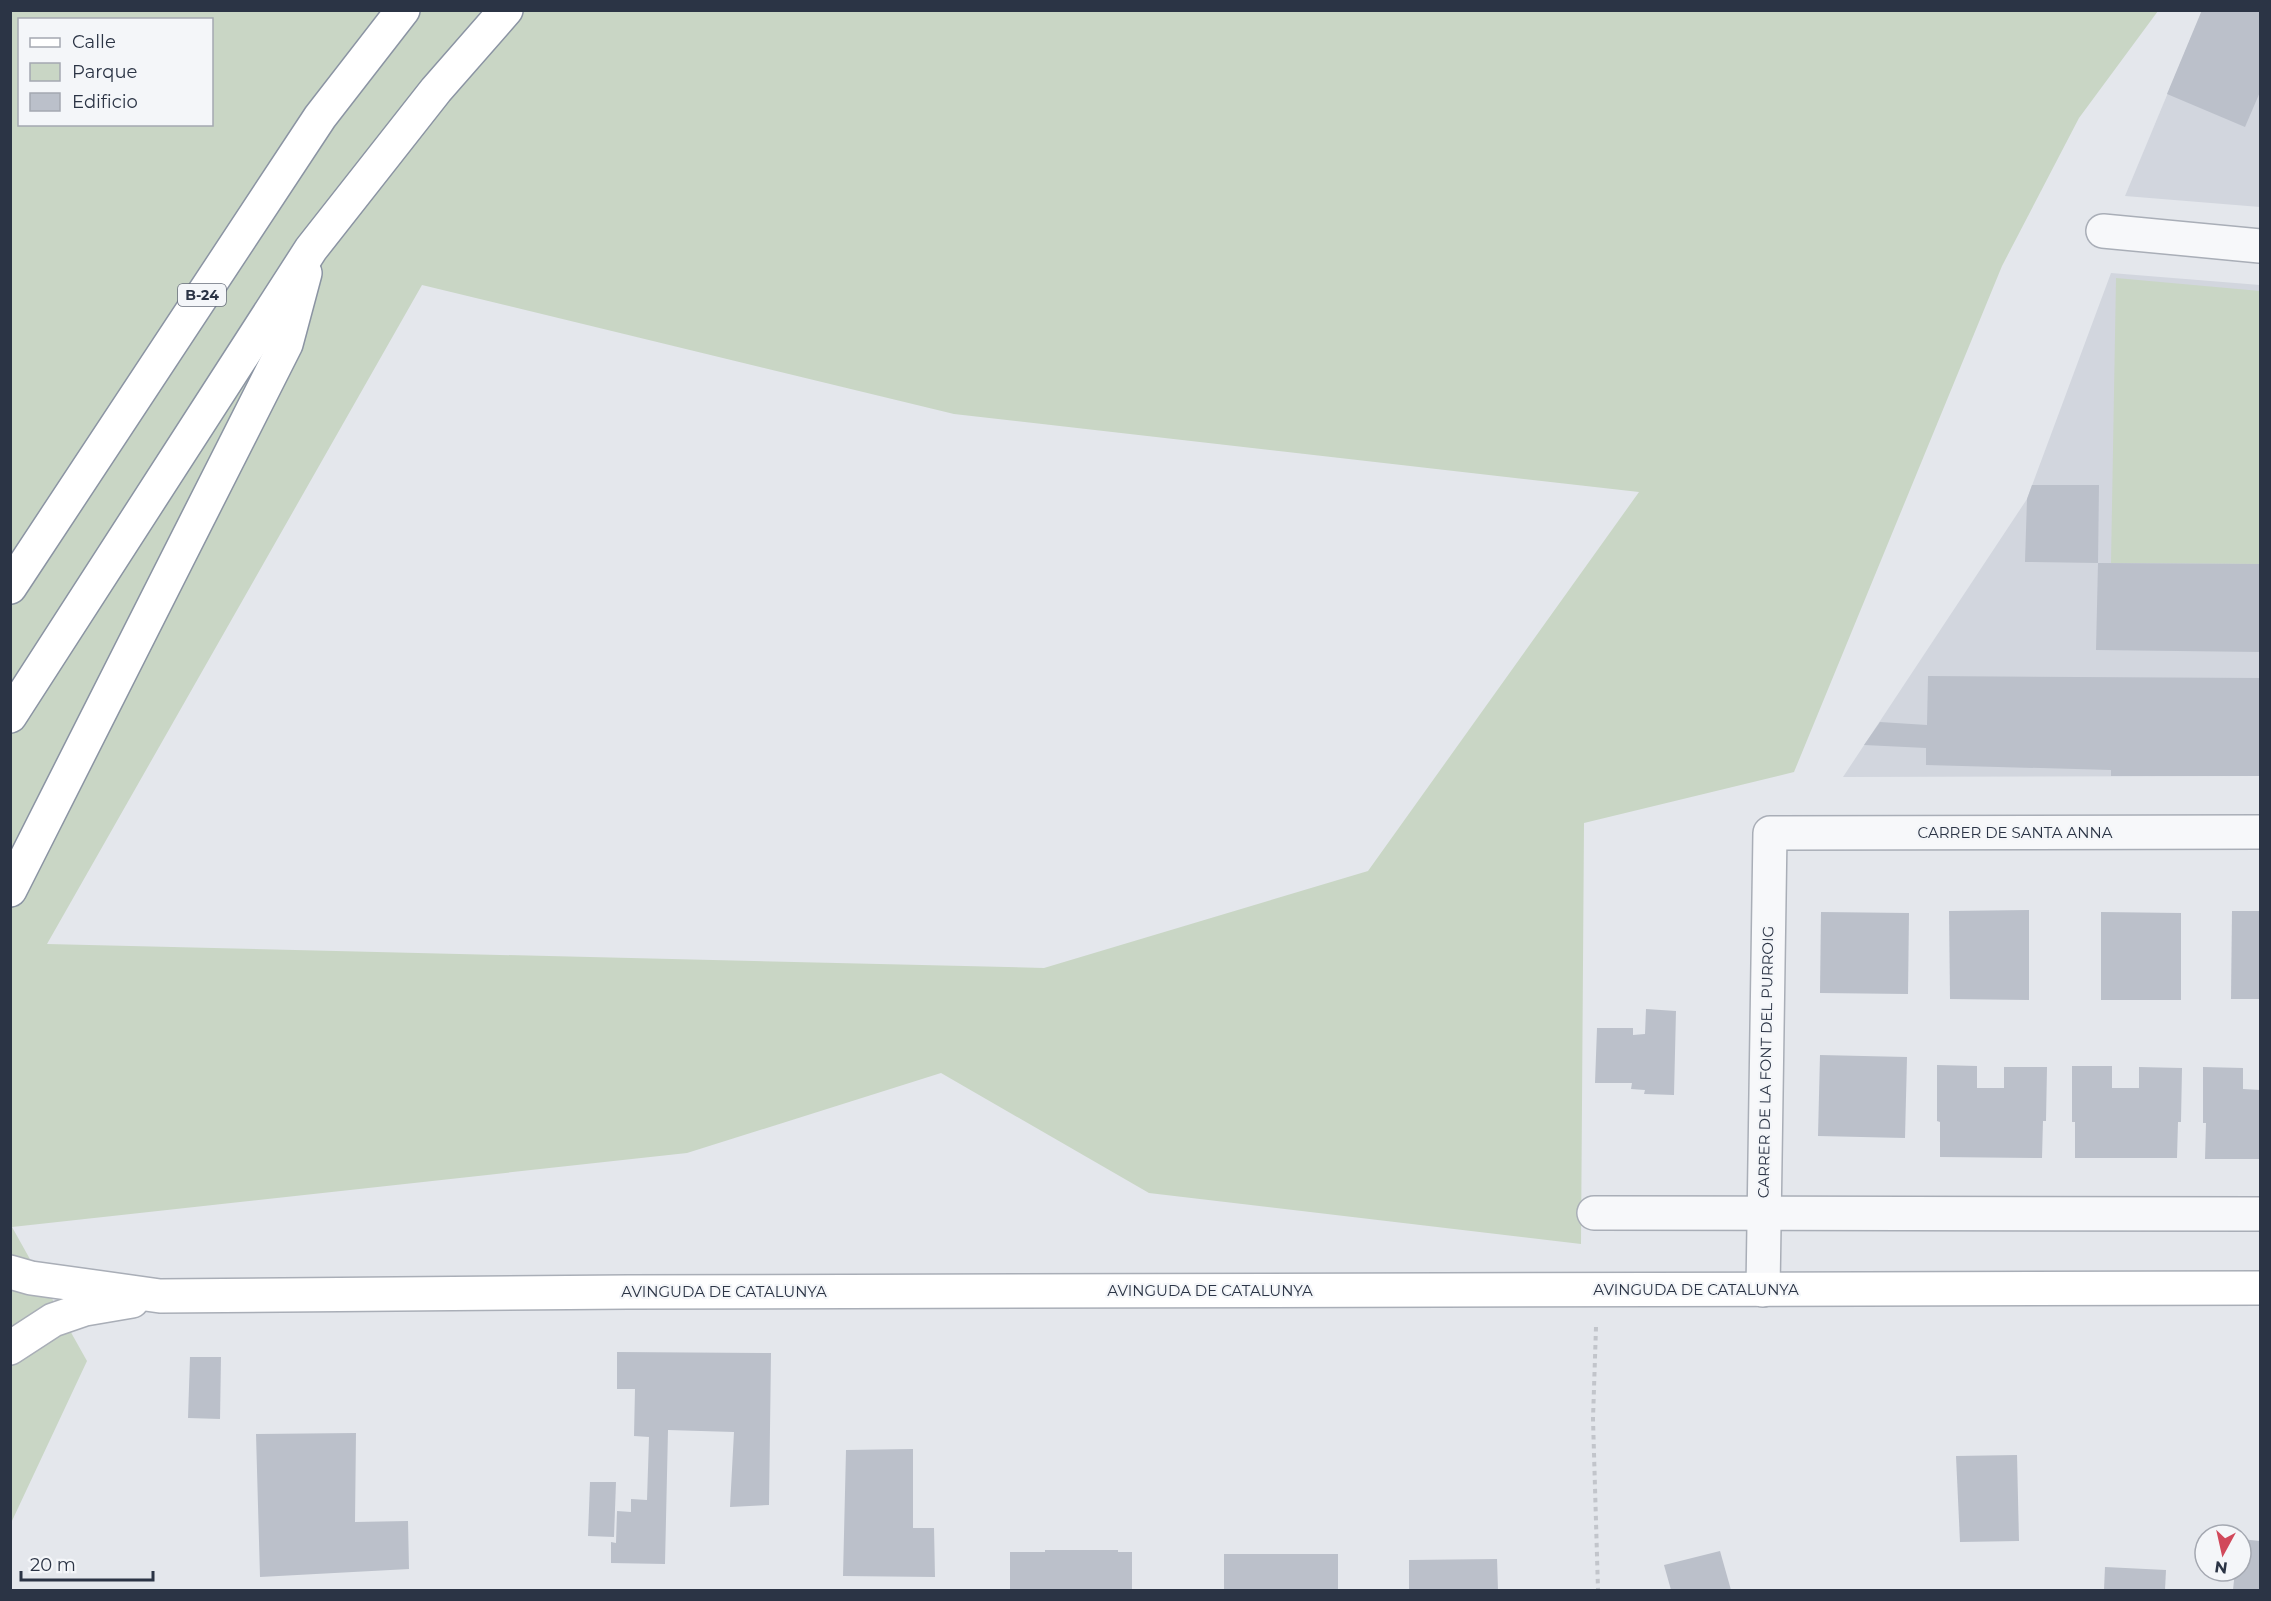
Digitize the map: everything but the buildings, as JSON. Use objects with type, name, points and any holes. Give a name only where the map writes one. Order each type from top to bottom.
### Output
[{"type":"main road","name":"B-24","points":[[10,587],[320,117],[403,10]]},
{"type":"main road","points":[[10,716],[311,249],[436,90],[506,10]]},
{"type":"main road","points":[[10,890],[286,344],[311,249]]},
{"type":"main road","name":"AVINGUDA DE CATALUNYA","points":[[10,1272],[31,1278],[160,1296],[628,1292],[2260,1288]]},
{"type":"main road","name":"AVINGUDA DE CATALUNYA","points":[[10,1348],[53,1320],[85,1309],[160,1296]]},
{"type":"street","points":[[2103,231],[2260,246]]},
{"type":"street","name":"CARRER DE SANTA ANNA","points":[[1770,833],[2260,832]]},
{"type":"street","name":"CARRER DE LA FONT DEL PURROIG","points":[[1763,1290],[1770,833]]},
{"type":"street","points":[[1594,1213],[2260,1215]]},
{"type":"path","points":[[1597,1291],[1593,1419],[1598,1590]]},
{"type":"shaded area","points":[[2202,11],[2260,11],[2260,207],[2125,196]]},
{"type":"shaded area","points":[[2111,273],[2260,285],[2260,776],[1843,777],[2027,499]]},
{"type":"green space","points":[[11,11],[2158,11],[2079,118],[2002,266],[1794,772],[1584,823],[1581,1244],[1149,1193],[941,1073],[687,1153],[12,1227],[87,1361],[11,1523]],"holes":[[[422,285],[954,414],[1639,492],[1368,871],[1044,968],[47,944]]]},
{"type":"green space","points":[[2116,278],[2260,291],[2260,564],[2111,563]]}]
